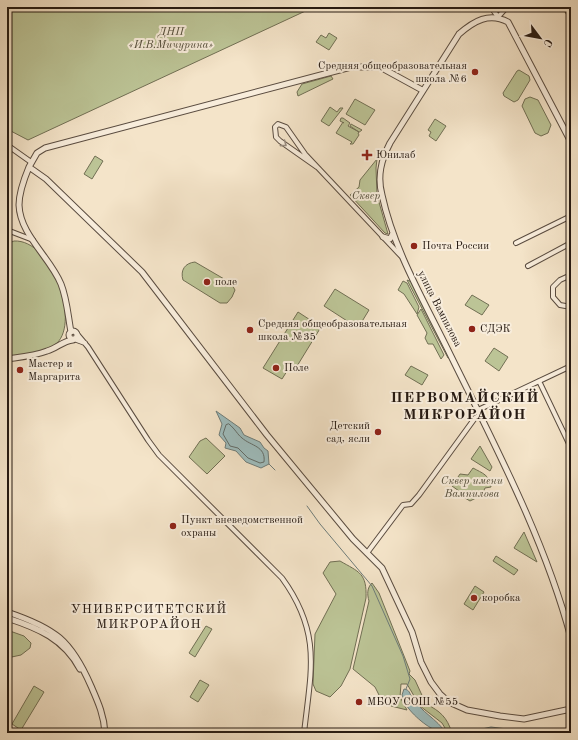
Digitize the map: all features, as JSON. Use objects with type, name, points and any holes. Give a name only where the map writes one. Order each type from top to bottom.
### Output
[{"type":"street","points":[[492,7],[498,17],[508,22],[514,32],[571,142]]},
{"type":"street","points":[[498,17],[507,7]]},
{"type":"street","points":[[566,7],[571,17]]},
{"type":"street","name":"улица Вампилова","points":[[498,17],[475,22],[458,34],[422,90],[383,156],[380,169],[382,195],[401,256],[522,501],[549,567],[571,638]]},
{"type":"street","points":[[74,340],[61,284],[22,220],[19,206],[21,192],[30,164],[37,153],[45,148],[351,68],[380,67],[422,90]]},
{"type":"street","points":[[317,167],[276,137],[274,132],[278,124],[286,127],[303,152],[401,256]]},
{"type":"street","points":[[7,145],[46,179],[142,272],[267,435],[353,539],[382,568],[412,632],[421,662],[431,682],[450,702],[467,710],[482,714],[524,719],[571,709]]},
{"type":"street","points":[[516,243],[571,216]]},
{"type":"street","points":[[7,230],[33,240]]},
{"type":"street","points":[[383,237],[390,239],[394,233]]},
{"type":"street","points":[[528,266],[571,243]]},
{"type":"street","points":[[571,276],[560,280],[553,287],[553,297],[560,305],[571,307]]},
{"type":"street","points":[[7,359],[34,356],[48,351],[65,341],[73,333]]},
{"type":"street","points":[[73,333],[85,343],[159,455],[282,578],[291,591],[306,624],[312,658],[304,733]]},
{"type":"street","points":[[65,341],[74,340],[85,343]]},
{"type":"street","points":[[367,553],[403,505],[411,504],[431,480],[479,412],[571,366]]},
{"type":"street","points":[[539,382],[571,448]]},
{"type":"street","points":[[7,612],[31,620],[62,638],[80,661],[101,708],[105,733]]},
{"type":"street","points":[[7,618],[32,626],[64,646],[90,685]]},
{"type":"green space","name":"ДНП «И.В.Мичурина»","points":[[7,7],[314,7],[28,140],[7,129]]},
{"type":"green space","points":[[329,33],[337,38],[329,50],[316,42],[321,35],[326,38]]},
{"type":"green space","points":[[519,70],[529,76],[530,80],[518,100],[514,102],[504,96],[503,93]]},
{"type":"green space","points":[[331,76],[333,79],[298,96],[297,92],[302,84]]},
{"type":"green space","points":[[530,97],[538,100],[551,125],[548,133],[541,136],[535,133],[522,106],[525,99]]},
{"type":"green space","points":[[355,99],[375,110],[365,125],[346,114]]},
{"type":"green space","points":[[330,107],[337,112],[340,108],[343,108],[329,126],[321,121]]},
{"type":"green space","points":[[341,118],[350,123],[348,126],[359,132],[350,126],[351,124],[362,130],[358,133],[359,135],[353,144],[350,144],[352,142],[336,133],[343,122],[340,121]]},
{"type":"green space","points":[[435,119],[446,126],[436,141],[429,136],[431,132],[428,130]]},
{"type":"green space","points":[[95,156],[103,161],[92,179],[84,174]]},
{"type":"green space","name":"Сквер","points":[[377,159],[377,195],[388,234],[385,233],[350,195],[359,187],[360,180]]},
{"type":"green space","points":[[14,241],[28,244],[40,253],[50,267],[58,283],[64,301],[65,318],[63,332],[57,343],[52,347],[33,354],[7,357],[7,244]]},
{"type":"green space","name":"поле","points":[[195,262],[231,283],[235,290],[227,303],[220,303],[183,280],[182,273],[186,265]]},
{"type":"green space","points":[[407,280],[412,282],[450,358],[448,358]]},
{"type":"green space","points":[[403,281],[407,283],[419,307],[417,314],[404,294],[398,290]]},
{"type":"green space","points":[[335,289],[369,310],[358,328],[324,306]]},
{"type":"green space","points":[[472,295],[489,305],[482,315],[465,305]]},
{"type":"green space","points":[[421,309],[444,355],[441,359],[433,344],[428,344],[425,338],[427,333],[417,315]]},
{"type":"green space","points":[[298,312],[321,327],[294,371],[289,368],[282,379],[263,368]]},
{"type":"green space","points":[[494,348],[508,357],[499,371],[485,361]]},
{"type":"green space","points":[[411,366],[428,375],[422,385],[405,375]]},
{"type":"green space","points":[[206,438],[225,456],[207,474],[189,457],[200,441]]},
{"type":"green space","points":[[480,446],[492,467],[490,471],[471,459]]},
{"type":"green space","name":"Сквер имени Вампилова","points":[[473,468],[487,477],[491,487],[485,488],[482,495],[470,501],[460,495],[459,491],[452,486],[460,474],[468,475]]},
{"type":"green space","points":[[524,532],[537,562],[514,548]]},
{"type":"green space","points":[[496,556],[518,570],[514,575],[493,561]]},
{"type":"green space","points":[[340,561],[357,571],[363,578],[365,583],[366,598],[350,669],[341,686],[330,697],[316,691],[313,684],[315,634],[336,594],[323,573],[330,562]]},
{"type":"green space","points":[[372,583],[379,593],[410,671],[409,674],[415,680],[426,704],[442,715],[448,723],[452,733],[448,733],[442,723],[420,706],[407,684],[401,684],[400,697],[407,710],[391,706],[380,697],[375,687],[353,669],[369,601],[368,589]]},
{"type":"green space","name":"коробка","points":[[475,586],[484,592],[473,610],[464,604]]},
{"type":"green space","points":[[206,626],[212,629],[195,657],[189,653]]},
{"type":"green space","points":[[7,630],[24,636],[31,643],[30,648],[21,655],[7,658]]},
{"type":"green space","points":[[200,680],[209,685],[198,702],[190,697]]},
{"type":"green space","points":[[34,686],[44,692],[21,730],[12,724]]},
{"type":"water","points":[[216,411],[240,428],[244,435],[260,442],[268,451],[269,464],[261,468],[246,462],[236,451],[225,448],[226,443],[219,435],[222,424]]},
{"type":"water","points":[[404,689],[408,691],[420,707],[446,733],[436,731],[412,713],[402,695]]},
{"type":"water","points":[[491,727],[515,730],[525,729],[535,733],[463,733]]},
{"type":"waterway","points":[[269,464],[275,470]]},
{"type":"waterway","points":[[307,506],[320,524],[372,586],[403,656],[410,679],[406,689]]},
{"type":"place","name":"Средняя общеобразовательная школа №6","points":[[475,72]]},
{"type":"place","name":"Юнилаб","points":[[367,155]]},
{"type":"place","name":"Почта России","points":[[414,246]]},
{"type":"place","name":"поле","points":[[207,282]]},
{"type":"place","name":"СДЭК","points":[[472,329]]},
{"type":"place","name":"Средняя общеобразовательная школа №35","points":[[250,330]]},
{"type":"place","name":"Поле","points":[[276,368]]},
{"type":"place","name":"Мастер и Маргарита","points":[[20,370]]},
{"type":"place","name":"Детский сад, ясли","points":[[378,432]]},
{"type":"place","name":"Пункт вневедомственной охраны","points":[[173,526]]},
{"type":"place","name":"коробка","points":[[474,598]]},
{"type":"place","name":"МБОУ СОШ №55","points":[[359,702]]},
{"type":"district","name":"ПЕРВОМАЙСКИЙ МИКРОРАЙОН","points":[[465,406]]},
{"type":"district","name":"УНИВЕРСИТЕТСКИЙ МИКРОРАЙОН","points":[[149,616]]}]
